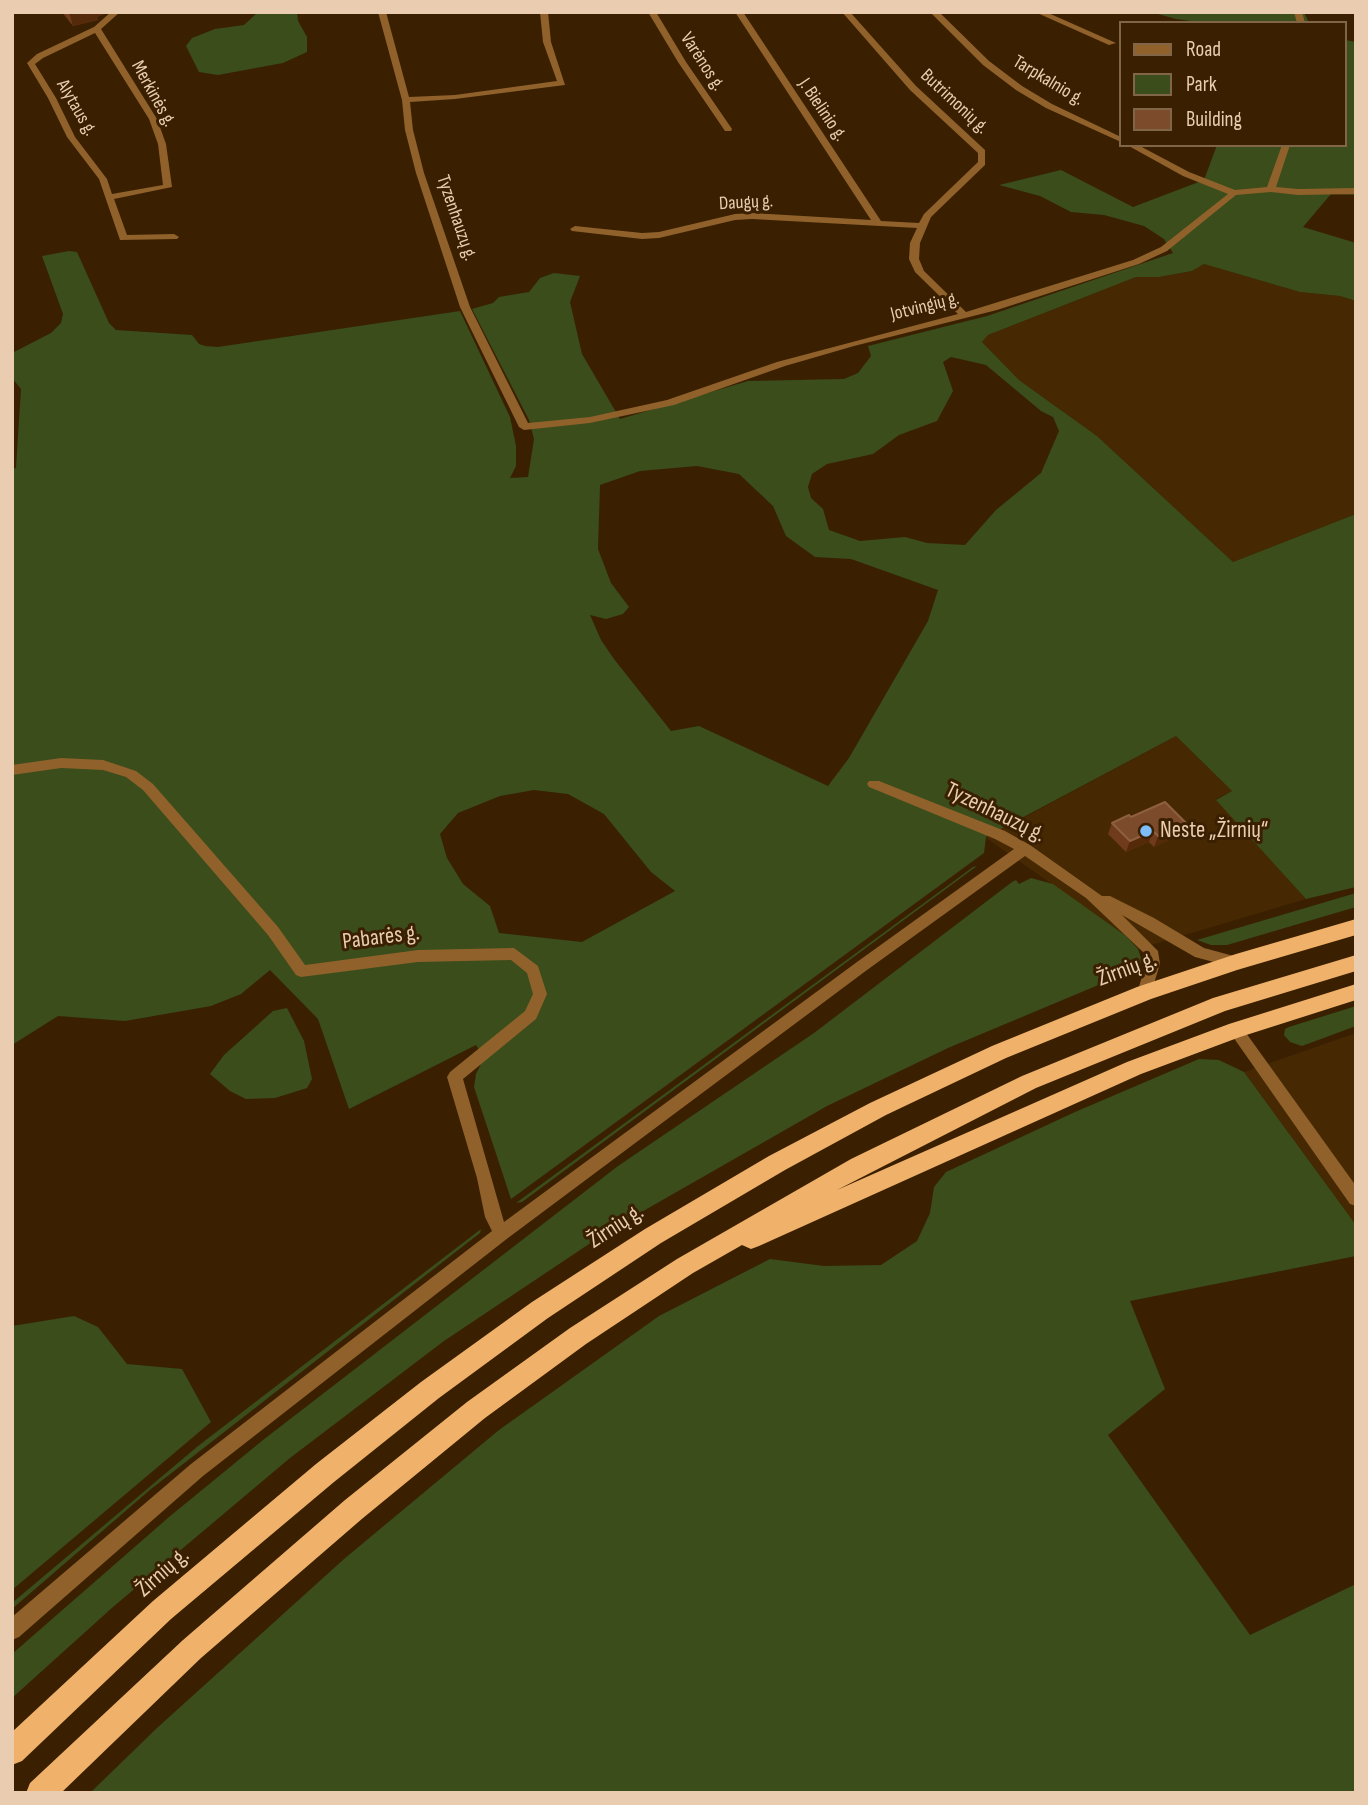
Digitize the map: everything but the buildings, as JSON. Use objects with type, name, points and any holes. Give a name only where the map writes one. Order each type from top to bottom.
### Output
[{"type":"highway","name":"Žirnių g.","points":[[12,1751],[162,1610],[315,1481],[429,1390],[540,1310],[653,1236],[777,1163],[878,1109],[999,1052],[1144,993],[1236,962],[1356,927]]},
{"type":"highway","points":[[40,1793],[192,1649],[354,1508],[486,1403],[578,1336],[685,1266],[859,1166],[1029,1082],[1198,1012],[1356,963]]},
{"type":"highway","points":[[685,1266],[863,1191],[1078,1092],[1236,1030],[1356,992]]},
{"type":"street","points":[[97,29],[116,12]]},
{"type":"street","name":"Tyzenhauzų g.","points":[[382,12],[406,100],[409,130],[420,173],[466,307],[524,427]]},
{"type":"street","points":[[406,100],[464,96],[562,83],[547,42],[544,12]]},
{"type":"street","name":"Varėnos g.","points":[[652,12],[728,129]]},
{"type":"street","name":"J. Bielinio g.","points":[[739,12],[879,225]]},
{"type":"street","name":"Butrimonių g.","points":[[846,12],[913,89],[982,152],[982,163],[940,202],[921,226],[915,243],[914,259],[920,272],[965,316]]},
{"type":"street","name":"Tarpkalnio g.","points":[[934,12],[986,63],[1019,88],[1049,106],[1120,140]]},
{"type":"street","points":[[1039,12],[1112,43]]},
{"type":"street","name":"Alytaus g.","points":[[97,29],[40,56],[31,63],[71,137],[103,179],[123,238],[174,237]]},
{"type":"street","name":"Merkinės g.","points":[[97,29],[153,119],[162,144],[168,187],[110,197]]},
{"type":"street","points":[[1134,147],[1186,174],[1234,193],[1271,189],[1298,192],[1356,191]]},
{"type":"street","points":[[1271,189],[1285,147]]},
{"type":"street","name":"Jotvingių g.","points":[[524,427],[590,420],[645,409],[850,344],[965,316],[1106,273],[1154,255],[1234,193]]},
{"type":"street","name":"Daugų g.","points":[[575,229],[642,236],[659,235],[735,217],[752,216],[921,226]]},
{"type":"street","name":"Pabarės g.","points":[[12,770],[61,763],[103,765],[131,774],[148,787],[273,931],[301,971],[418,956],[488,954],[514,954],[533,970],[540,994],[531,1015],[455,1077],[485,1178],[493,1217],[502,1233]]},
{"type":"street","name":"Tyzenhauzų g.","points":[[874,784],[981,827],[1025,849],[1091,894],[1149,922],[1200,953],[1236,962]]},
{"type":"street","points":[[12,1630],[197,1470],[502,1233],[862,966],[1025,849]]},
{"type":"street","name":"Tyzenhauzų g.","points":[[1091,894],[1152,951],[1153,964],[1144,993]]},
{"type":"street","points":[[1236,1030],[1356,1199]]},
{"type":"shaded area","points":[[1204,264],[1300,292],[1340,296],[1356,301],[1356,514],[1233,562],[1097,436],[1019,380],[982,342],[988,335],[1136,277],[1159,277],[1192,271]]},
{"type":"shaded area","points":[[1176,736],[1232,791],[1216,799],[1306,899],[1138,949],[1126,936],[986,838]]},
{"type":"shaded area","points":[[1356,1033],[1356,1225],[1244,1072]]},
{"type":"green space","points":[[258,12],[297,12],[298,21],[307,37],[307,52],[283,63],[218,75],[199,72],[186,46],[192,38],[215,29],[244,25]]},
{"type":"green space","points":[[1151,12],[1304,12],[1308,21],[1191,21]]},
{"type":"green space","points":[[1347,40],[1356,42],[1356,195],[1331,194],[1303,227],[1356,243],[1356,301],[1340,296],[1300,292],[1204,264],[1192,271],[1159,277],[1136,277],[988,335],[982,342],[1019,380],[1097,436],[1233,562],[1356,514],[1356,887],[1306,899],[1216,800],[1232,791],[1176,736],[986,837],[984,853],[511,1199],[474,1087],[476,1074],[484,1058],[476,1045],[349,1109],[318,1019],[270,970],[241,994],[211,1006],[125,1021],[58,1016],[12,1045],[12,469],[16,468],[21,389],[12,378],[12,353],[51,333],[61,323],[63,314],[42,256],[77,252],[109,323],[116,330],[192,335],[199,344],[205,346],[218,347],[460,311],[510,417],[516,446],[516,466],[510,478],[528,477],[534,439],[529,420],[472,309],[493,303],[499,297],[529,292],[540,278],[554,273],[580,276],[570,302],[582,354],[620,419],[748,381],[844,379],[858,373],[871,356],[868,346],[987,316],[1173,253],[1164,239],[1144,226],[1104,215],[1071,212],[1040,196],[999,185],[1061,170],[1133,207],[1204,180],[1216,147],[1347,147]],"holes":[[[951,357],[986,365],[1041,411],[1053,417],[1059,431],[1041,473],[996,510],[965,545],[927,543],[905,537],[860,541],[829,530],[823,509],[811,498],[808,487],[812,474],[827,464],[873,454],[899,435],[937,421],[953,391],[943,362]],[[697,466],[739,474],[773,506],[786,536],[815,557],[851,559],[938,590],[928,621],[849,758],[828,786],[699,726],[671,731],[614,659],[601,640],[590,615],[606,619],[623,614],[629,607],[611,583],[598,549],[600,485],[640,471]],[[534,790],[568,794],[604,814],[651,872],[675,891],[582,942],[499,933],[490,906],[463,884],[447,858],[440,834],[458,813],[500,796]]]},
{"type":"green space","points":[[977,866],[522,1202],[516,1203],[973,867]]},
{"type":"green space","points":[[1031,878],[1053,884],[1126,936],[1138,949],[1142,961],[1139,968],[948,1048],[827,1106],[610,1230],[444,1341],[290,1458],[113,1607],[12,1698],[12,1654],[169,1517],[263,1440],[618,1166],[814,1033],[1012,882],[1016,880],[1019,884]]},
{"type":"green space","points":[[1356,893],[1356,907],[1227,945],[1211,945],[1197,940]]},
{"type":"green space","points":[[1356,1006],[1356,1026],[1302,1046],[1290,1042],[1284,1035],[1285,1029],[1289,1027]]},
{"type":"green space","points":[[287,1008],[304,1041],[312,1079],[307,1088],[275,1098],[246,1099],[230,1091],[210,1074],[224,1055],[273,1011]]},
{"type":"green space","points":[[1199,1059],[1219,1060],[1244,1072],[1356,1225],[1356,1256],[1130,1301],[1165,1389],[1108,1435],[1250,1635],[1356,1584],[1356,1793],[90,1793],[157,1728],[344,1559],[499,1430],[659,1316],[770,1259],[824,1266],[881,1265],[917,1241],[930,1213],[934,1187],[946,1172],[1075,1112]]},
{"type":"green space","points":[[481,1229],[480,1233],[151,1489],[12,1609],[12,1603],[198,1446]]},
{"type":"green space","points":[[74,1316],[98,1327],[127,1364],[182,1369],[211,1422],[12,1590],[12,1326]]},
{"type":"place","name":"Neste „Žirnių“","points":[[1146,831]]}]
